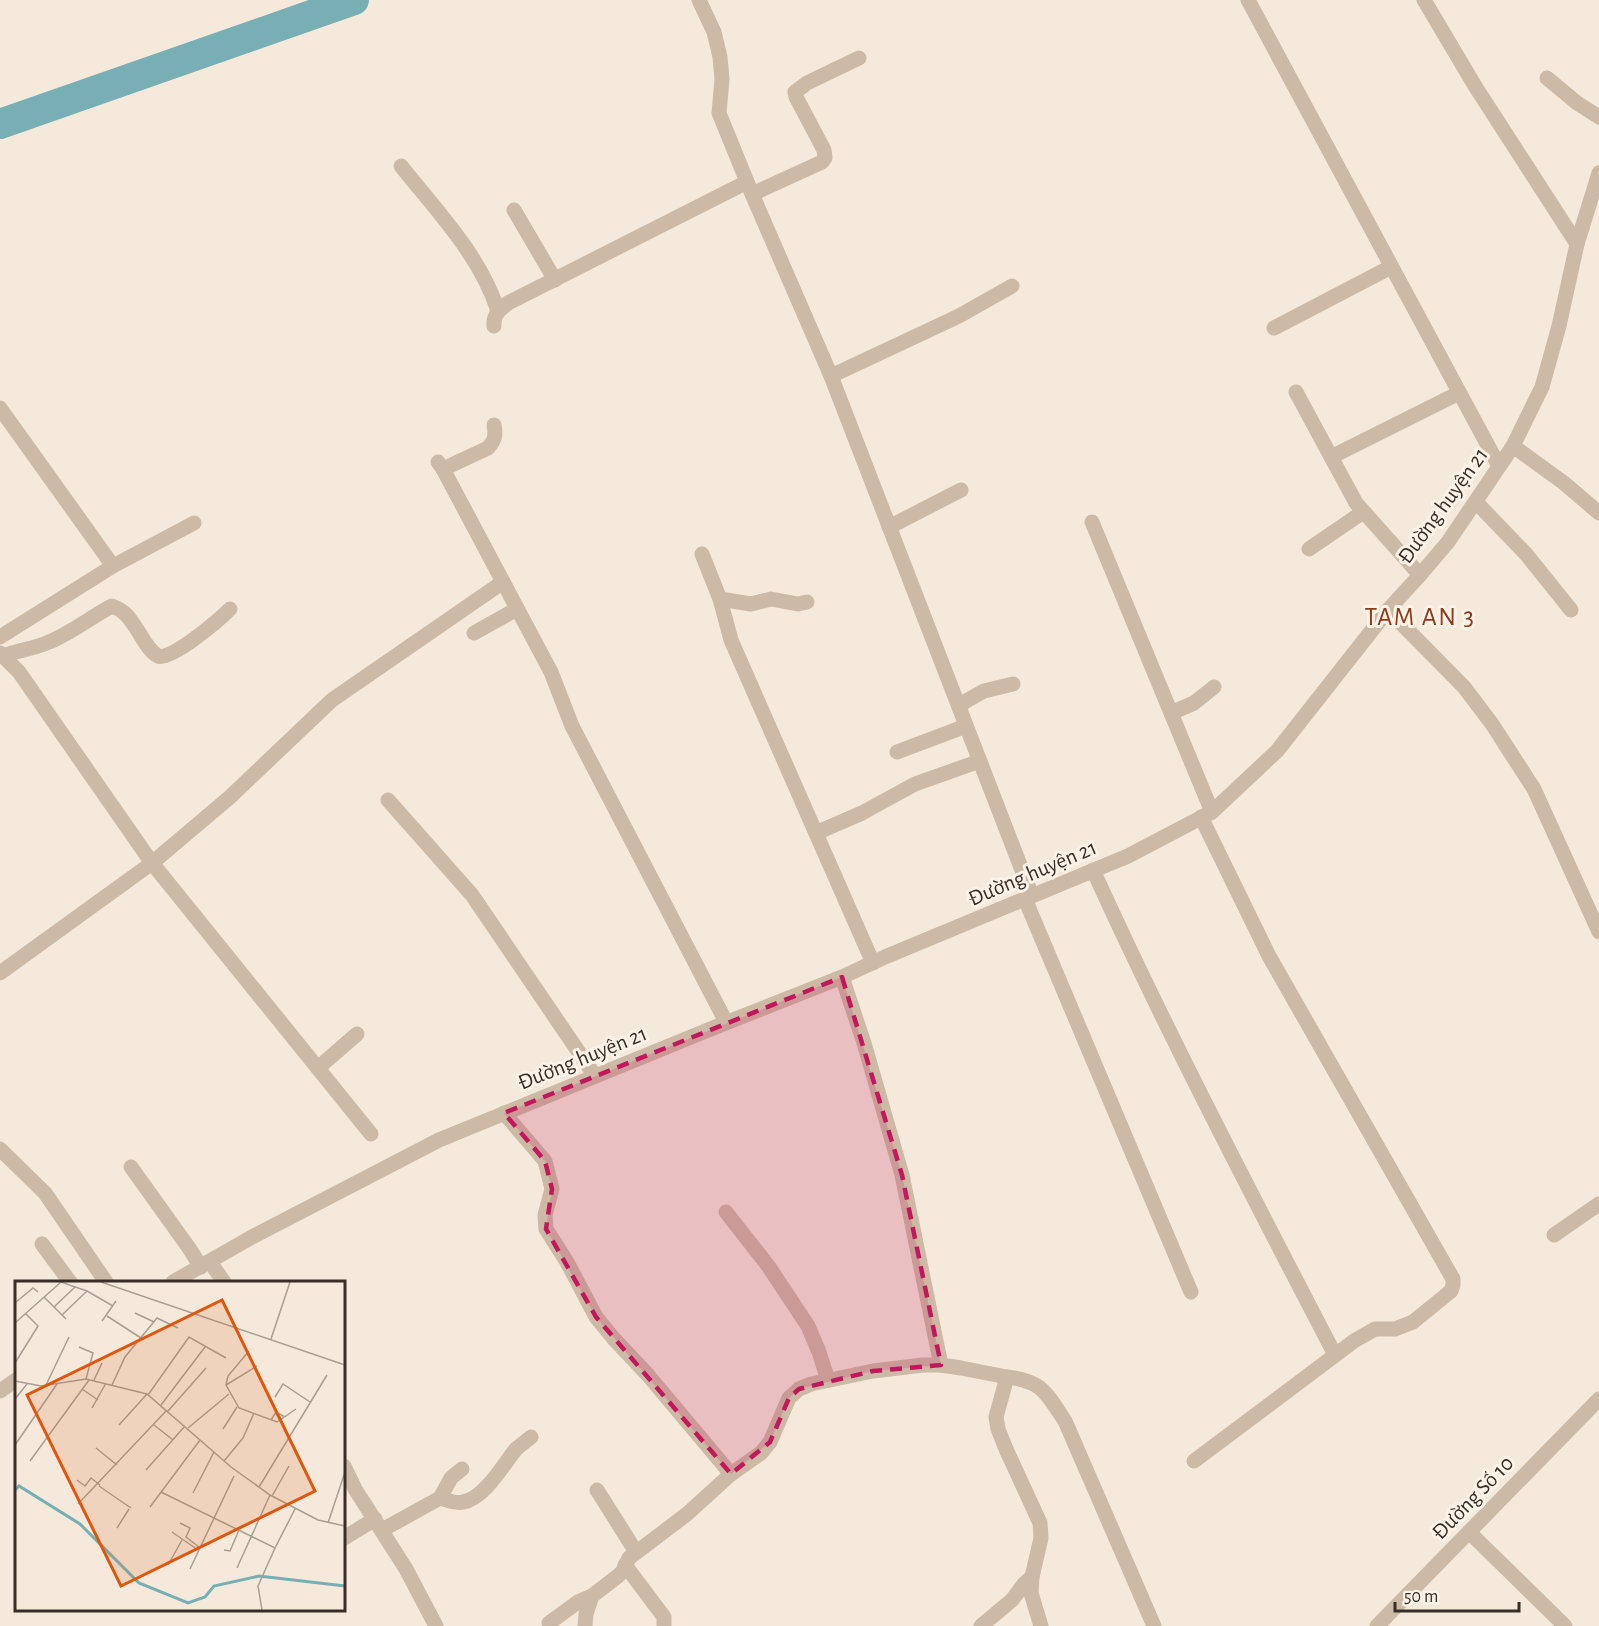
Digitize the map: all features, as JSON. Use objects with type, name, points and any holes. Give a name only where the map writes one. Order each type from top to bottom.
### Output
[{"type":"street","points":[[699,0],[714,32],[720,57],[722,79],[719,113],[831,376],[980,761],[1028,897],[1191,1292]]},
{"type":"street","points":[[1248,0],[1499,466]]},
{"type":"street","points":[[1424,0],[1475,86],[1577,244]]},
{"type":"street","points":[[494,326],[498,311],[508,303],[749,188],[822,162],[825,159],[824,150],[795,92],[807,82],[860,58]]},
{"type":"street","points":[[1547,78],[1577,103],[1599,117]]},
{"type":"street","points":[[401,166],[465,246],[483,275],[498,311]]},
{"type":"street","name":"Đường huyện 21","points":[[175,1281],[252,1237],[439,1140],[842,977],[1128,856],[1207,814],[1231,796],[1277,751],[1388,610],[1448,542],[1513,446],[1542,387],[1577,244],[1599,173]]},
{"type":"street","points":[[514,210],[555,280]]},
{"type":"street","points":[[1274,328],[1391,267]]},
{"type":"street","points":[[831,376],[958,315],[1012,286]]},
{"type":"street","points":[[1296,392],[1356,503],[1420,576]]},
{"type":"street","points":[[1331,457],[1459,393]]},
{"type":"street","points":[[0,408],[112,566]]},
{"type":"street","points":[[494,426],[496,434],[494,442],[488,448],[441,466],[551,672],[572,726],[726,1022]]},
{"type":"street","points":[[1513,446],[1564,483],[1599,513]]},
{"type":"street","points":[[890,527],[962,490]]},
{"type":"street","points":[[1476,502],[1526,554],[1571,610]]},
{"type":"street","points":[[1309,549],[1363,512]]},
{"type":"street","points":[[1092,522],[1171,713],[1207,814],[1269,956],[1453,1279],[1454,1285],[1451,1291],[1413,1322],[1395,1329],[1375,1329],[1354,1341],[1194,1461]]},
{"type":"street","points":[[0,637],[112,566],[194,523]]},
{"type":"street","points":[[702,554],[720,599],[731,640],[873,963]]},
{"type":"street","points":[[0,973],[152,863],[231,797],[332,700],[503,582]]},
{"type":"street","points":[[720,599],[751,603],[776,599],[798,604],[807,602]]},
{"type":"street","points":[[1,655],[39,647],[112,606],[121,609],[128,616],[150,650],[159,657],[164,657],[172,654],[230,609]]},
{"type":"street","points":[[474,633],[517,609]]},
{"type":"street","points":[[1388,610],[1464,687],[1492,724],[1534,789],[1599,932]]},
{"type":"street","points":[[1,655],[19,672],[152,863],[371,1134]]},
{"type":"street","points":[[958,705],[984,691],[1013,684]]},
{"type":"street","points":[[1171,713],[1194,703],[1215,687]]},
{"type":"street","points":[[897,752],[966,726]]},
{"type":"street","points":[[816,833],[862,813],[915,784],[980,761]]},
{"type":"street","points":[[388,800],[472,895],[595,1076]]},
{"type":"street","points":[[1094,870],[1126,941],[1221,1135],[1335,1355]]},
{"type":"street","points":[[842,977],[864,1043],[902,1175],[941,1365]]},
{"type":"street","points":[[318,1068],[357,1034]]},
{"type":"street","points":[[504,1113],[545,1161],[552,1189],[545,1215],[546,1229],[567,1262],[596,1317],[731,1474]]},
{"type":"street","points":[[0,1149],[45,1193],[105,1281]]},
{"type":"street","points":[[131,1167],[189,1248],[223,1281]]},
{"type":"street","points":[[1554,1235],[1599,1204]]},
{"type":"street","points":[[726,1212],[769,1267],[808,1326],[828,1380]]},
{"type":"street","points":[[42,1244],[69,1281]]},
{"type":"street","points":[[549,1623],[578,1602],[592,1596],[618,1576],[629,1558],[687,1514],[731,1474],[761,1453],[770,1442],[789,1398],[800,1389],[828,1380],[903,1367],[941,1365],[1030,1381],[1044,1391],[1065,1421],[1154,1626]]},
{"type":"street","points":[[1007,1377],[996,1417],[1006,1449],[1040,1523],[1041,1538],[1032,1577],[1031,1593],[1041,1626]]},
{"type":"street","points":[[0,1391],[15,1383]]},
{"type":"street","name":"Đường Số 10","points":[[1377,1626],[1599,1399]]},
{"type":"street","points":[[440,1498],[462,1503],[472,1499],[488,1485],[516,1450],[531,1437]]},
{"type":"street","points":[[345,1468],[355,1489],[406,1569],[436,1626]]},
{"type":"street","points":[[345,1538],[440,1498],[451,1478],[462,1469]]},
{"type":"street","points":[[597,1490],[636,1552]]},
{"type":"street","points":[[1469,1532],[1565,1626]]},
{"type":"street","points":[[625,1565],[664,1617],[664,1626]]},
{"type":"street","points":[[981,1626],[1012,1600],[1032,1577]]},
{"type":"street","points":[[585,1626],[592,1596]]},
{"type":"highlighted area","points":[[842,977],[902,1175],[941,1365],[873,1371],[799,1389],[789,1398],[770,1442],[731,1474],[596,1317],[546,1229],[552,1189],[545,1161],[504,1113]]},
{"type":"waterway","points":[[0,124],[354,0]]},
{"type":"district","name":"TAM AN 3","points":[[1420,616]]}]
